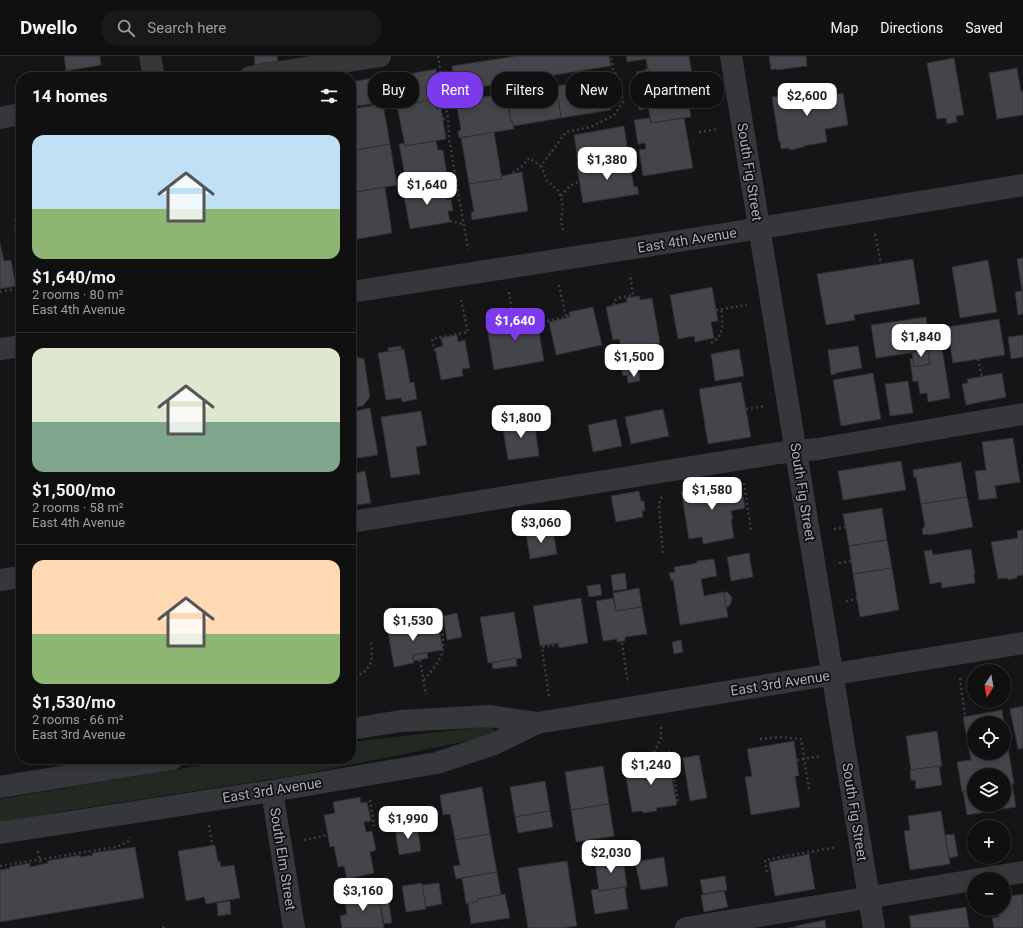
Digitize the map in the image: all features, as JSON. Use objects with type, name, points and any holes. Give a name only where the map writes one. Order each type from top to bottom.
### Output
[{"type":"street","points":[[150,56],[153,72]]},
{"type":"street","points":[[281,72],[380,56]]},
{"type":"street","name":"South Fig Street","points":[[731,56],[874,928]]},
{"type":"street","points":[[0,118],[16,115]]},
{"type":"street","name":"East 4th Avenue","points":[[356,291],[1023,185]]},
{"type":"street","points":[[0,349],[16,347]]},
{"type":"street","points":[[356,521],[779,453],[818,449],[1023,414]]},
{"type":"street","points":[[0,580],[16,578]]},
{"type":"street","name":"East 3rd Avenue","points":[[0,833],[438,763],[494,744],[545,722],[1023,643]]},
{"type":"street","name":"East 3rd Avenue","points":[[356,728],[401,721],[489,716],[545,722]]},
{"type":"street","points":[[0,787],[141,764]]},
{"type":"street","name":"South Elm Street","points":[[272,790],[294,928]]},
{"type":"street","points":[[1011,874],[1023,872]]},
{"type":"street","points":[[686,928],[967,881]]},
{"type":"path","points":[[438,56],[448,118],[449,138],[467,244]]},
{"type":"path","points":[[541,166],[566,132],[591,127],[609,118],[614,115],[623,102],[619,80],[613,69],[611,56]]},
{"type":"path","points":[[443,119],[448,118]]},
{"type":"path","points":[[513,174],[529,158],[541,166],[547,181],[559,191],[563,207],[561,220],[563,230]]},
{"type":"path","points":[[561,197],[575,182],[579,182]]},
{"type":"path","points":[[15,222],[16,218]]},
{"type":"path","points":[[450,221],[463,224]]},
{"type":"path","points":[[875,234],[881,264]]},
{"type":"path","points":[[614,305],[614,301],[618,298],[633,295],[626,249]]},
{"type":"path","points":[[555,260],[566,317]]},
{"type":"path","points":[[435,351],[432,339],[468,332],[456,276]]},
{"type":"path","points":[[0,292],[15,289]]},
{"type":"path","points":[[716,310],[772,301]]},
{"type":"path","points":[[711,342],[718,338],[721,332],[721,309]]},
{"type":"path","points":[[547,321],[570,316]]},
{"type":"path","points":[[978,359],[982,377]]},
{"type":"path","points":[[746,409],[768,405]]},
{"type":"path","points":[[743,480],[751,530]]},
{"type":"path","points":[[663,554],[659,506],[660,499],[664,495]]},
{"type":"path","points":[[424,680],[438,663],[444,648],[442,627]]},
{"type":"path","points":[[356,678],[364,672],[370,664],[372,657],[371,640]]},
{"type":"path","points":[[622,643],[632,707]]},
{"type":"path","points":[[545,722],[542,647],[559,645]]},
{"type":"path","points":[[957,654],[965,716]]},
{"type":"path","points":[[420,660],[430,719]]},
{"type":"path","points":[[657,703],[661,738],[654,755],[670,752],[678,802]]},
{"type":"path","points":[[760,739],[780,737],[801,739],[809,790]]},
{"type":"path","points":[[370,799],[374,826]]},
{"type":"path","points":[[0,866],[116,848],[128,842],[132,835]]},
{"type":"path","points":[[298,842],[328,835]]},
{"type":"path","points":[[767,872],[765,860],[860,842]]},
{"type":"path","points":[[38,852],[41,865]]},
{"type":"path","points":[[163,928],[166,924]]},
{"type":"shaded area","points":[[492,726],[495,732],[490,736],[356,764],[356,741]]},
{"type":"shaded area","points":[[208,764],[354,764],[293,776],[59,812],[0,823],[0,799]]},
{"type":"building","points":[[64,56],[100,56],[101,65],[66,71]]},
{"type":"building","points":[[254,56],[277,56],[278,61],[255,65]]},
{"type":"building","points":[[516,56],[609,56],[611,66],[566,72],[558,75],[558,72],[491,72],[491,85],[483,87],[483,72],[453,72],[452,66]]},
{"type":"building","points":[[626,56],[689,56],[692,72],[648,72],[646,59],[627,62]]},
{"type":"building","points":[[769,56],[806,56],[807,66],[771,70]]},
{"type":"building","points":[[954,58],[964,115],[956,116],[957,122],[947,124],[946,118],[937,119],[927,63]]},
{"type":"building","points":[[648,68],[649,72],[636,72],[646,70]]},
{"type":"building","points":[[1017,68],[1021,91],[1023,91],[1023,115],[997,119],[989,73]]},
{"type":"building","points":[[436,69],[437,72],[427,72],[427,101],[419,102],[419,72]]},
{"type":"building","points":[[368,79],[368,104],[356,106],[356,81]]},
{"type":"building","points":[[566,84],[566,108],[611,108],[611,110],[561,118],[558,99],[558,86]]},
{"type":"building","points":[[816,87],[818,97],[843,93],[848,125],[825,129],[827,142],[790,150],[789,148],[781,149],[772,97],[792,94],[791,91]]},
{"type":"building","points":[[491,96],[491,108],[509,108],[514,129],[459,138],[458,131],[461,130],[457,108],[483,108],[483,97]]},
{"type":"building","points":[[558,98],[561,118],[514,126],[513,122],[511,122],[509,108],[558,108]]},
{"type":"building","points":[[427,100],[427,108],[441,108],[446,139],[405,146],[397,108],[419,108],[419,102]]},
{"type":"building","points":[[368,106],[368,108],[384,108],[390,144],[356,150],[356,108]]},
{"type":"building","points":[[639,108],[649,108],[639,110]]},
{"type":"building","points":[[648,108],[690,108],[691,117],[651,123]]},
{"type":"building","points":[[650,118],[651,123],[684,118],[693,168],[643,176],[639,150],[646,149],[645,143],[638,144],[634,120]]},
{"type":"building","points":[[624,126],[629,159],[579,168],[574,135]]},
{"type":"building","points":[[494,132],[502,179],[469,184],[461,138]]},
{"type":"building","points":[[436,141],[438,150],[443,150],[448,181],[407,188],[399,144],[404,143],[405,146]]},
{"type":"building","points":[[390,144],[397,185],[356,192],[356,150]]},
{"type":"building","points":[[629,159],[634,187],[637,186],[639,194],[583,203],[577,168]]},
{"type":"building","points":[[522,172],[528,211],[472,220],[471,212],[474,212],[469,184],[502,179],[501,176]]},
{"type":"building","points":[[438,182],[440,192],[445,191],[447,200],[451,199],[453,211],[448,211],[450,222],[410,229],[402,185],[406,184],[407,188]]},
{"type":"building","points":[[385,187],[392,233],[356,239],[356,192]]},
{"type":"building","points":[[14,225],[16,225],[16,237]]},
{"type":"building","points":[[0,242],[4,261],[11,260],[16,286],[0,289]]},
{"type":"building","points":[[1023,258],[1023,314],[1018,315],[1015,292],[1022,291],[1017,259]]},
{"type":"building","points":[[913,259],[920,304],[854,315],[855,320],[826,325],[817,274]]},
{"type":"building","points":[[988,260],[997,312],[960,318],[952,267]]},
{"type":"building","points":[[712,287],[718,321],[711,322],[714,338],[695,342],[694,336],[678,339],[670,295]]},
{"type":"building","points":[[639,296],[640,300],[652,298],[660,343],[622,351],[619,339],[613,340],[606,307],[627,302],[626,298]]},
{"type":"building","points":[[593,307],[602,345],[556,355],[549,322],[570,317],[569,312]]},
{"type":"building","points":[[536,314],[544,361],[494,370],[486,322]]},
{"type":"building","points":[[926,317],[931,350],[876,358],[871,325]]},
{"type":"building","points":[[999,319],[1005,355],[953,363],[947,327]]},
{"type":"building","points":[[457,335],[458,342],[465,340],[470,368],[462,369],[463,376],[441,380],[435,348],[443,346],[441,338]]},
{"type":"building","points":[[1023,335],[1023,357],[1011,359],[1008,337]]},
{"type":"building","points":[[401,346],[401,350],[388,352],[388,348]]},
{"type":"building","points":[[858,346],[862,368],[831,375],[828,350]]},
{"type":"building","points":[[942,348],[950,398],[928,402],[927,393],[920,394],[918,381],[913,382],[910,359],[913,358],[914,367],[930,364],[928,350]]},
{"type":"building","points":[[404,349],[410,383],[414,382],[417,399],[402,402],[401,398],[386,400],[378,353]]},
{"type":"building","points":[[739,349],[744,376],[715,381],[711,354]]},
{"type":"building","points":[[633,350],[637,373],[623,376],[618,352]]},
{"type":"building","points":[[928,350],[930,364],[914,367],[912,352]]},
{"type":"building","points":[[356,357],[364,359],[370,397],[363,406],[356,407]]},
{"type":"building","points":[[639,372],[640,381],[628,383],[627,375]]},
{"type":"building","points":[[873,373],[881,419],[841,426],[833,380]]},
{"type":"building","points":[[1002,373],[1006,397],[966,405],[962,384],[968,383],[967,379]]},
{"type":"building","points":[[908,381],[913,413],[890,416],[885,384]]},
{"type":"building","points":[[741,382],[751,437],[708,444],[699,389]]},
{"type":"building","points":[[370,408],[378,455],[356,458],[356,411]]},
{"type":"building","points":[[663,409],[669,436],[631,444],[625,417]]},
{"type":"building","points":[[421,411],[427,445],[416,447],[420,474],[391,478],[381,417]]},
{"type":"building","points":[[534,418],[539,456],[508,460],[502,423]]},
{"type":"building","points":[[616,419],[622,446],[593,452],[588,425]]},
{"type":"building","points":[[1013,438],[1020,482],[995,486],[997,498],[979,500],[975,471],[986,470],[982,442]]},
{"type":"building","points":[[901,461],[906,490],[843,500],[838,471]]},
{"type":"building","points":[[961,462],[967,497],[921,504],[916,477],[914,478],[913,470]]},
{"type":"building","points":[[365,471],[371,503],[356,505],[356,473]]},
{"type":"building","points":[[740,480],[745,508],[731,511],[734,538],[703,544],[702,537],[689,539],[681,492],[724,485],[724,483]]},
{"type":"building","points":[[639,491],[641,501],[644,501],[645,511],[642,511],[643,517],[616,522],[611,496]]},
{"type":"building","points":[[967,497],[973,527],[923,535],[922,528],[925,527],[921,504]]},
{"type":"building","points":[[882,508],[887,540],[849,546],[843,514]]},
{"type":"building","points":[[553,529],[557,554],[530,559],[526,533]]},
{"type":"building","points":[[1023,530],[1023,575],[1008,580],[1008,578],[998,579],[991,542],[1018,538],[1017,531]]},
{"type":"building","points":[[887,540],[892,568],[853,574],[849,546]]},
{"type":"building","points":[[971,549],[975,583],[942,588],[941,582],[930,584],[924,551],[932,550],[933,555]]},
{"type":"building","points":[[749,553],[753,577],[731,581],[727,557]]},
{"type":"building","points":[[714,559],[717,576],[701,579],[704,596],[724,592],[728,617],[680,625],[673,580],[671,580],[669,573],[675,572],[674,567],[697,563],[697,561]]},
{"type":"building","points":[[892,568],[899,610],[860,617],[853,574]]},
{"type":"building","points":[[625,573],[627,589],[613,591],[611,575]]},
{"type":"building","points":[[600,584],[602,595],[589,597],[587,586]]},
{"type":"building","points":[[639,588],[642,607],[616,611],[613,593]]},
{"type":"building","points":[[724,592],[727,592],[732,599],[730,605],[726,608]]},
{"type":"building","points":[[581,598],[588,643],[559,648],[559,643],[540,646],[533,606]]},
{"type":"building","points":[[613,598],[616,611],[642,607],[647,634],[625,637],[625,641],[617,642],[617,639],[603,641],[596,601]]},
{"type":"building","points":[[514,612],[522,658],[488,663],[480,617]]},
{"type":"building","points":[[457,613],[462,637],[447,640],[443,616]]},
{"type":"building","points":[[433,618],[435,625],[438,624],[443,650],[413,655],[414,663],[394,667],[387,627],[408,624],[409,629],[426,627],[425,619]]},
{"type":"building","points":[[681,640],[683,652],[674,654],[672,642]]},
{"type":"building","points":[[427,653],[428,658],[414,661],[413,655]]},
{"type":"building","points":[[516,658],[517,666],[493,669],[492,663]]},
{"type":"building","points":[[1023,706],[1023,748],[1018,749],[1010,709]]},
{"type":"building","points":[[1002,710],[1003,716],[969,716]]},
{"type":"building","points":[[967,716],[967,738],[963,717]]},
{"type":"building","points":[[937,731],[942,766],[911,770],[906,736]]},
{"type":"building","points":[[794,741],[799,776],[795,776],[800,807],[751,815],[745,777],[752,776],[747,749]]},
{"type":"building","points":[[699,755],[707,798],[690,801],[683,758]]},
{"type":"building","points":[[668,756],[677,805],[656,808],[657,811],[643,813],[642,811],[632,812],[624,767],[649,763],[649,759]]},
{"type":"building","points":[[971,760],[1010,760],[1014,784],[1011,784],[1011,768],[967,768],[967,791],[962,792],[957,762]]},
{"type":"building","points":[[603,766],[609,804],[571,810],[565,772]]},
{"type":"building","points":[[939,766],[942,785],[916,789],[915,780],[911,781],[910,770]]},
{"type":"building","points":[[545,781],[550,811],[515,817],[510,787]]},
{"type":"building","points":[[1011,784],[1016,807],[1011,808]]},
{"type":"building","points":[[482,787],[490,834],[455,840],[450,814],[443,815],[440,795]]},
{"type":"building","points":[[963,791],[967,791],[967,812],[985,812],[967,815]]},
{"type":"building","points":[[360,797],[361,803],[367,802],[371,821],[364,822],[366,832],[372,831],[376,850],[370,852],[374,873],[347,879],[344,866],[338,867],[334,846],[330,847],[324,815],[335,813],[333,802]]},
{"type":"building","points":[[609,804],[614,836],[576,842],[571,810]]},
{"type":"building","points":[[550,811],[553,827],[518,833],[515,817]]},
{"type":"building","points":[[941,811],[950,864],[910,870],[904,831],[910,830],[908,816]]},
{"type":"building","points":[[417,824],[421,851],[399,855],[395,828]]},
{"type":"building","points":[[490,834],[497,872],[456,879],[453,866],[460,865],[455,840]]},
{"type":"building","points":[[954,834],[958,856],[949,858],[945,835]]},
{"type":"building","points":[[215,845],[218,862],[220,861],[221,867],[234,865],[240,898],[206,904],[204,897],[186,901],[178,851]]},
{"type":"building","points":[[135,847],[144,898],[0,922],[0,870],[30,863],[30,867],[48,863],[47,861],[80,855],[80,857],[93,855],[92,853]]},
{"type":"building","points":[[618,854],[619,858],[596,862],[595,857]]},
{"type":"building","points":[[809,854],[815,889],[775,896],[769,862]]},
{"type":"building","points":[[664,857],[668,886],[641,890],[635,862]]},
{"type":"building","points":[[623,858],[627,887],[599,891],[595,862]]},
{"type":"building","points":[[567,861],[577,926],[563,928],[528,928],[518,868]]},
{"type":"building","points":[[497,872],[501,895],[477,899],[478,901],[466,904],[462,878]]},
{"type":"building","points":[[725,876],[727,890],[703,894],[700,880]]},
{"type":"building","points":[[422,883],[426,909],[406,912],[402,886]]},
{"type":"building","points":[[439,883],[442,904],[426,907],[422,885]]},
{"type":"building","points":[[625,887],[628,909],[595,914],[591,890],[599,889],[599,891]]},
{"type":"building","points":[[387,891],[392,923],[384,924],[378,892]]},
{"type":"building","points":[[724,891],[728,907],[704,912],[701,895]]},
{"type":"building","points":[[378,892],[384,928],[342,928],[340,916],[347,914],[344,897]]},
{"type":"building","points":[[505,894],[510,918],[471,924],[468,903],[478,901],[477,899]]},
{"type":"building","points":[[1023,894],[1023,928],[994,928],[992,918],[999,916],[1011,916],[1011,896]]},
{"type":"building","points":[[230,901],[231,914],[218,916],[217,903]]},
{"type":"building","points":[[966,907],[969,928],[911,928],[909,916]]},
{"type":"building","points":[[825,920],[826,928],[790,928],[796,926]]}]
